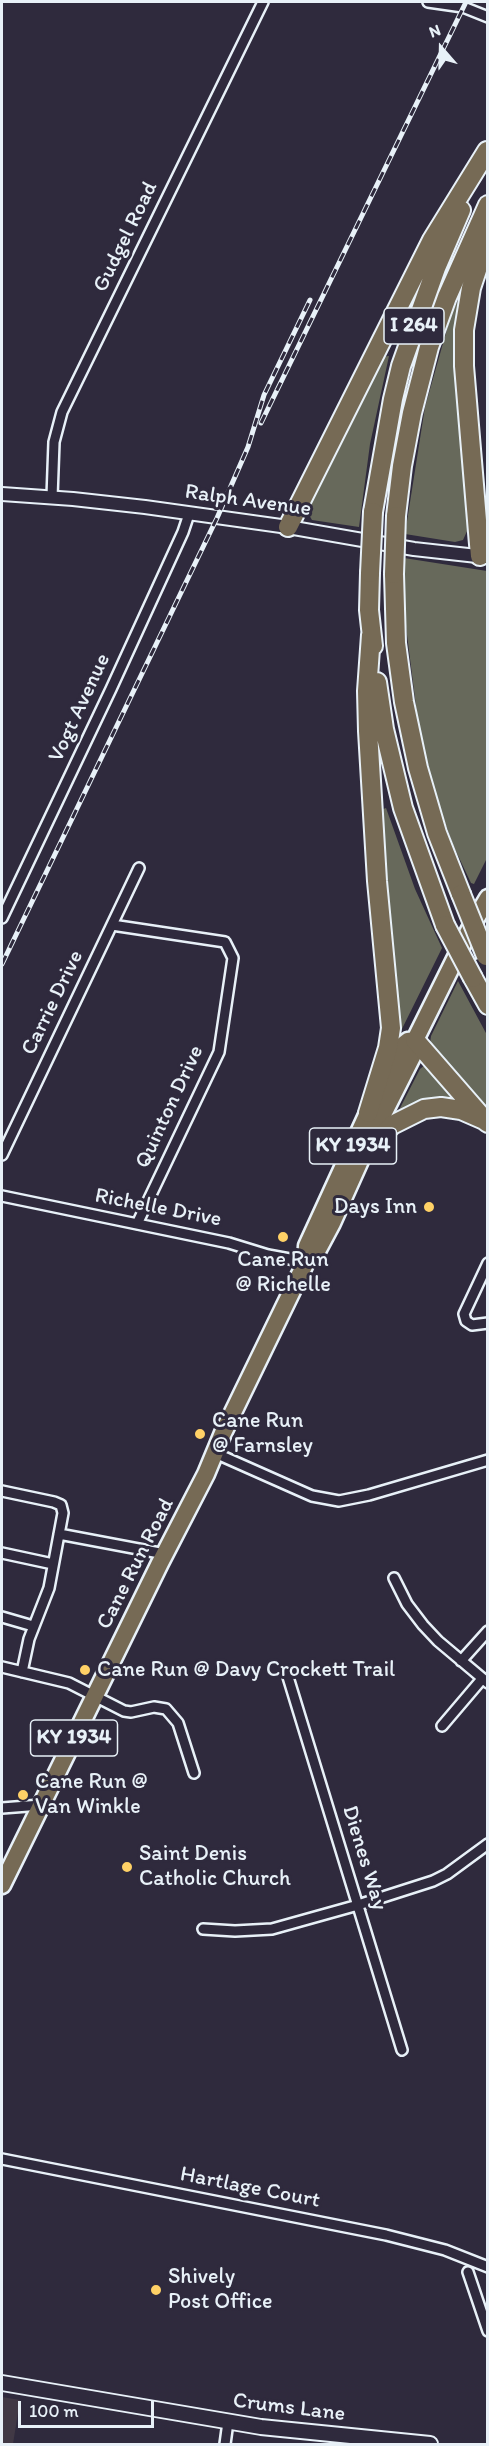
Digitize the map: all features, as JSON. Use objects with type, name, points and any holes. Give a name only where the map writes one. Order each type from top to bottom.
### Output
[{"type":"highway","name":"I 264","points":[[487,150],[436,268],[401,366],[373,512],[370,573],[371,635],[380,703],[394,777],[412,838],[446,925],[488,1005]]},
{"type":"highway","points":[[288,527],[432,240],[487,150]]},
{"type":"highway","name":"I 264","points":[[487,957],[434,822],[418,768],[404,702],[396,643],[394,574],[396,516],[412,413],[429,347],[447,297],[488,205]]},
{"type":"highway","points":[[484,557],[464,366],[464,330],[471,288],[488,237]]},
{"type":"highway","points":[[368,1113],[388,1048],[391,1028],[377,880],[368,730],[367,691],[371,635]]},
{"type":"highway","points":[[461,894],[488,930]]},
{"type":"highway","name":"Cane Run Road","points":[[306,1262],[316,1253],[332,1223],[363,1154],[416,1049],[415,1040],[472,925],[488,898]]},
{"type":"highway","points":[[415,1040],[486,1122]]},
{"type":"highway","name":"Cane Run Road","points":[[2,1885],[215,1453],[306,1262],[307,1246],[368,1113],[403,1045],[415,1040]]},
{"type":"highway","points":[[363,1154],[392,1125],[424,1109],[441,1107],[461,1110],[486,1122]]},
{"type":"main road","name":"Crums Lane","points":[[2,2383],[228,2422],[371,2441],[430,2445]]},
{"type":"street","name":"Gudgel Road","points":[[52,497],[55,436],[62,412],[263,2]]},
{"type":"street","points":[[428,2],[463,7],[488,17]]},
{"type":"street","name":"Ralph Avenue","points":[[2,495],[52,497],[189,514],[288,527],[414,549],[484,557]]},
{"type":"street","name":"Vogt Avenue","points":[[2,918],[111,689],[183,532],[189,514]]},
{"type":"street","name":"Carrie Drive","points":[[2,1155],[139,868]]},
{"type":"street","name":"Quinton Drive","points":[[112,925],[225,942],[233,958],[219,1052],[137,1224]]},
{"type":"street","name":"Richelle Drive","points":[[2,1196],[229,1243],[268,1255],[306,1262]]},
{"type":"street","points":[[488,1263],[465,1310],[466,1321],[475,1326],[488,1323]]},
{"type":"street","points":[[215,1453],[312,1496],[339,1501],[369,1495],[488,1460]]},
{"type":"street","points":[[2,1491],[61,1505],[63,1513],[49,1588],[33,1626],[22,1672]]},
{"type":"street","points":[[59,1534],[165,1554]]},
{"type":"street","points":[[2,1553],[53,1564]]},
{"type":"street","points":[[394,1578],[407,1604],[423,1625],[485,1681],[442,1726]]},
{"type":"street","points":[[2,1617],[33,1626]]},
{"type":"street","points":[[461,1661],[488,1631]]},
{"type":"street","points":[[2,1667],[69,1683],[124,1711],[131,1712],[154,1707],[166,1708],[178,1723],[194,1773]]},
{"type":"street","name":"Dienes Way","points":[[288,1677],[402,2050]]},
{"type":"street","points":[[2,1808],[41,1805]]},
{"type":"street","points":[[203,1929],[234,1931],[272,1929],[358,1905],[447,1874],[488,1844]]},
{"type":"street","name":"Hartlage Court","points":[[2,2159],[386,2235],[445,2250],[488,2267]]},
{"type":"street","points":[[468,2272],[488,2331]]},
{"type":"street","points":[[225,2445],[228,2422]]},
{"type":"shaded area","points":[[2,2397],[20,2400],[13,2444],[2,2444]]},
{"type":"green space","points":[[458,300],[468,529],[463,540],[455,542],[405,534],[425,407],[451,315]]},
{"type":"green space","points":[[389,356],[370,444],[359,527],[312,520],[308,513],[308,503],[380,357]]},
{"type":"green space","points":[[404,558],[487,571],[488,856],[474,884],[471,883],[453,845],[438,803],[419,730],[403,603]]},
{"type":"green space","points":[[386,808],[415,889],[442,948],[394,1045],[378,811]]},
{"type":"green space","points":[[458,981],[487,1035],[487,1111],[432,1049],[430,1043],[431,1036]]},
{"type":"green space","points":[[425,1065],[455,1101],[398,1112],[420,1069]]},
{"type":"railway","points":[[261,423],[466,2]]},
{"type":"railway","points":[[2,964],[217,518],[248,447],[264,395],[310,300]]},
{"type":"place","name":"Days Inn","points":[[429,1207]]},
{"type":"place","name":"Cane Run @ Richelle","points":[[283,1237]]},
{"type":"place","name":"Cane Run @ Farnsley","points":[[200,1434]]},
{"type":"place","name":"Cane Run @ Davy Crockett Trail","points":[[85,1670]]},
{"type":"place","name":"Cane Run @ Van Winkle","points":[[23,1795]]},
{"type":"place","name":"Saint Denis Catholic Church","points":[[127,1867]]},
{"type":"place","name":"Shively Post Office","points":[[156,2290]]}]
